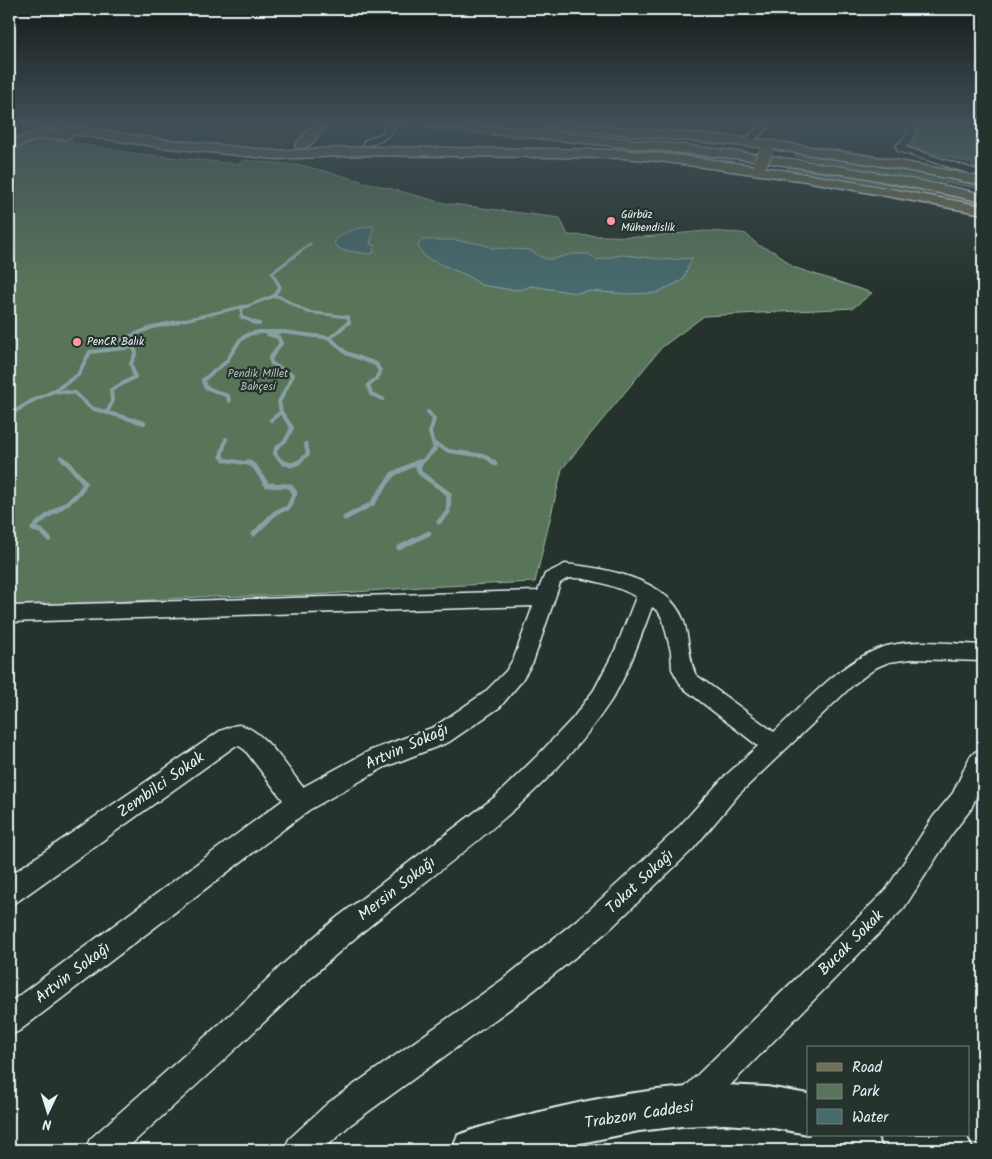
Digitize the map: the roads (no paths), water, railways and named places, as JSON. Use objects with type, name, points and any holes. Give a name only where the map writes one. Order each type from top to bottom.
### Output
[{"type":"main road","points":[[812,178],[983,210]]},
{"type":"main road","points":[[888,178],[983,198]]},
{"type":"main road","points":[[906,178],[983,191]]},
{"type":"street","name":"Artvin Sokağı","points":[[9,1021],[300,802],[377,759],[410,745],[441,735],[492,700],[523,662],[552,579],[565,571],[593,574],[614,579],[638,588],[665,606],[673,619],[681,652],[682,669],[689,681],[774,745]]},
{"type":"street","name":"Mersin Sokağı","points":[[102,1150],[252,1014],[292,975],[345,929],[505,804],[546,763],[582,724],[602,698],[626,648],[647,594]]},
{"type":"street","points":[[12,616],[544,598]]},
{"type":"street","name":"Tokat Sokağı","points":[[300,1150],[339,1114],[512,990],[599,920],[684,840],[731,786],[847,678],[870,661],[888,654],[911,651],[983,654]]},
{"type":"street","name":"Zembilci Sokak","points":[[9,892],[228,738],[237,734],[246,737],[253,743],[300,802]]},
{"type":"street","name":"Bucak Sokak","points":[[690,1105],[895,899],[942,826],[962,801],[978,765],[983,760]]},
{"type":"street","name":"Trabzon Caddesi","points":[[473,1150],[613,1115],[690,1105],[777,1106],[807,1114]]},
{"type":"street","points":[[890,1136],[891,1150]]},
{"type":"street","points":[[902,1136],[952,1150]]},
{"type":"water","points":[[374,226],[370,244],[376,246],[373,249],[374,252],[370,254],[341,250],[334,244],[346,233]]},
{"type":"water","points":[[421,240],[454,240],[482,244],[493,248],[529,250],[545,259],[572,254],[589,254],[597,260],[622,255],[670,260],[692,258],[683,280],[656,293],[629,294],[589,291],[576,293],[531,286],[521,290],[481,285],[468,276],[426,258],[418,247]]},
{"type":"waterway","points":[[274,296],[280,287],[272,273],[310,244]]},
{"type":"waterway","points":[[256,323],[241,317],[242,308],[274,296]]},
{"type":"waterway","points":[[274,296],[280,297],[307,312],[348,317],[349,322]]},
{"type":"waterway","points":[[171,323],[245,306]]},
{"type":"waterway","points":[[121,340],[153,327],[177,322]]},
{"type":"waterway","points":[[330,338],[349,322]]},
{"type":"waterway","points":[[229,401],[228,396],[205,387],[203,380],[226,362],[240,340],[249,334],[284,332],[330,338]]},
{"type":"waterway","points":[[268,334],[278,337],[281,343],[270,359],[272,364],[293,375],[279,402],[281,412]]},
{"type":"waterway","points":[[330,338],[346,353],[376,364],[380,371],[376,379],[368,385],[371,394],[383,399]]},
{"type":"waterway","points":[[54,391],[78,375],[90,352],[133,347],[136,352],[131,364],[135,377],[111,390],[112,402],[107,413]]},
{"type":"waterway","points":[[9,415],[32,401],[54,391]]},
{"type":"waterway","points":[[54,391],[75,393],[91,408],[107,413]]},
{"type":"waterway","points":[[271,420],[281,412]]},
{"type":"waterway","points":[[281,412],[292,428],[286,440],[276,448],[275,454],[284,464]]},
{"type":"waterway","points":[[420,464],[435,449],[430,433],[434,419],[428,412]]},
{"type":"waterway","points":[[107,413],[144,423]]},
{"type":"waterway","points":[[226,439],[221,456],[225,460],[251,464]]},
{"type":"waterway","points":[[298,462],[308,454],[306,444]]},
{"type":"waterway","points":[[435,444],[449,451],[485,456],[495,464],[494,462]]},
{"type":"waterway","points":[[61,457],[68,464]]},
{"type":"waterway","points":[[415,464],[421,461]]},
{"type":"waterway","points":[[49,539],[41,531],[33,529],[46,517],[68,503],[85,483],[67,462]]},
{"type":"waterway","points":[[283,462],[291,465],[298,462]]},
{"type":"waterway","points":[[345,518],[372,504],[393,474],[418,462]]},
{"type":"waterway","points":[[421,462],[418,467],[420,473],[449,494],[448,512],[439,522]]},
{"type":"waterway","points":[[251,464],[255,467],[267,485],[290,486],[295,493],[288,508],[276,512],[254,534]]},
{"type":"waterway","points":[[399,548],[429,533]]},
{"type":"place","name":"Gürbüz Mühendislik","points":[[611,221]]},
{"type":"place","name":"PenCR Balık","points":[[77,342]]},
{"type":"park label","name":"Pendik Millet Bahçesi","points":[[258,380]]}]
